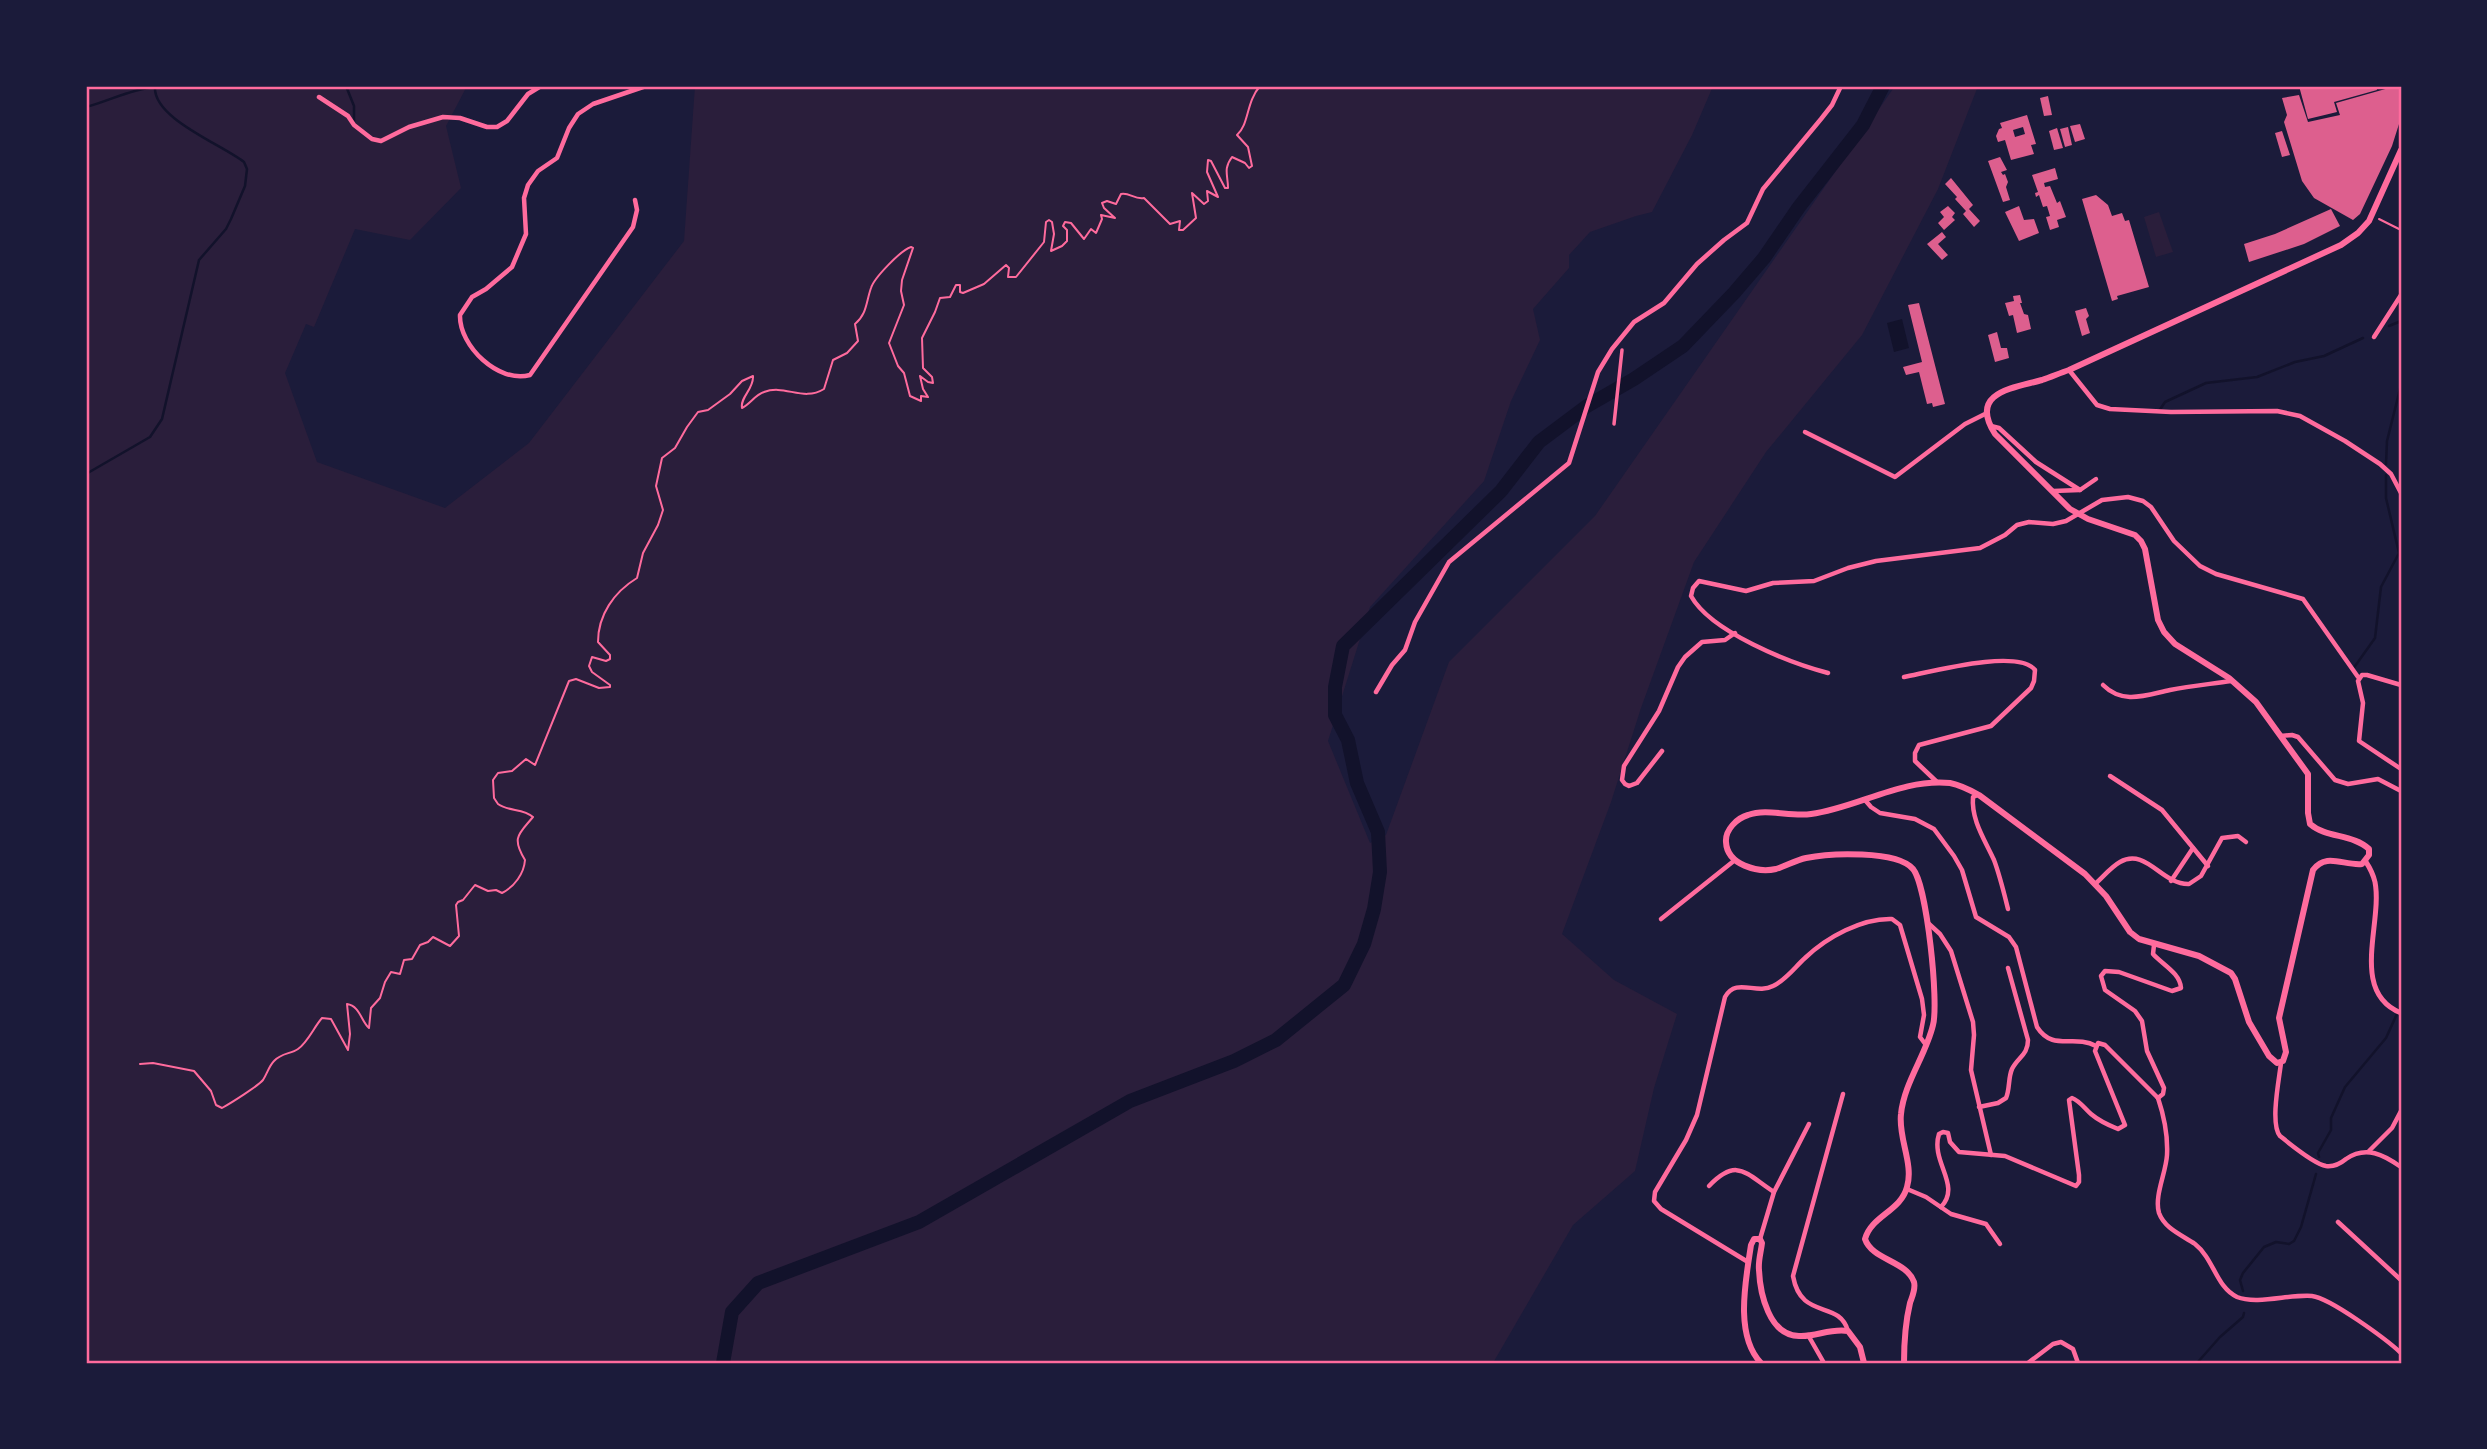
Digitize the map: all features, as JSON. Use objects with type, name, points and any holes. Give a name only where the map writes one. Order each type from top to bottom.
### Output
[{"type":"main road","points":[[1904,1363],[1905,1323],[1914,1282],[1908,1273],[1869,1247],[1865,1239],[1872,1227],[1899,1205],[1907,1189],[1908,1171],[1900,1117],[1935,1013],[1922,885],[1913,869],[1897,859],[1823,855],[1803,858],[1776,869],[1746,867],[1729,852],[1726,841],[1730,829],[1748,814],[1814,814],[1900,790],[1939,783],[1958,785],[1979,795],[2077,867],[2106,896],[2130,932],[2139,939],[2199,956],[2231,973],[2249,1022],[2269,1056],[2281,1063],[2285,1059],[2279,1018],[2313,870],[2325,861],[2356,864],[2366,862],[2370,852],[2367,846],[2315,828],[2311,824],[2308,813],[2308,774],[2256,702],[2231,681],[2175,644],[2164,632],[2158,620],[2145,549],[2135,535],[2078,514],[1995,434],[1990,426],[1988,412],[1990,403],[2003,390],[2069,370],[2327,252],[2358,233],[2372,215],[2401,150]]},
{"type":"main road","points":[[1761,1363],[1752,1352],[1745,1318],[1744,1294],[1754,1239],[1759,1239],[1762,1243],[1758,1267],[1761,1295],[1773,1321],[1784,1332],[1800,1336],[1830,1330],[1848,1331],[1860,1347],[1864,1363]]},
{"type":"street","points":[[319,97],[339,109],[372,139],[381,141],[409,127],[443,117],[460,118],[487,127],[497,127],[506,121],[528,94],[541,86]]},
{"type":"street","points":[[635,200],[637,210],[633,228],[530,375],[519,376],[495,368],[468,345],[462,334],[460,315],[472,297],[512,267],[526,234],[524,198],[531,179],[557,158],[578,114],[593,104],[646,86]]},
{"type":"street","points":[[1376,692],[1392,664],[1405,650],[1415,622],[1449,562],[1569,463],[1598,372],[1612,349],[1634,322],[1664,303],[1696,264],[1747,223],[1763,189],[1832,105],[1841,86]]},
{"type":"street","points":[[2374,337],[2401,295]]},
{"type":"street","points":[[1614,424],[1622,350]]},
{"type":"street","points":[[2069,370],[2097,405],[2110,409],[2171,412],[2277,411],[2300,416],[2380,464],[2391,474],[2401,493]]},
{"type":"street","points":[[1805,432],[1895,477],[1965,424],[1988,412]]},
{"type":"street","points":[[1990,426],[1999,428],[2036,462],[2080,490]]},
{"type":"street","points":[[2053,491],[2080,490],[2096,479]]},
{"type":"street","points":[[1828,673],[1785,660],[1735,633],[1696,605],[1691,596],[1693,588],[1699,582],[1746,591],[1773,583],[1814,581],[1847,568],[1876,561],[1980,548],[2005,535],[2017,525],[2066,521],[2102,500],[2129,497],[2143,501],[2151,507],[2182,551],[2200,566],[2216,574],[2303,599],[2358,677],[2363,702],[2359,741],[2401,769]]},
{"type":"street","points":[[1662,751],[1637,783],[1629,786],[1625,784],[1622,780],[1625,766],[1659,711],[1678,667],[1702,642],[1725,640],[1735,633]]},
{"type":"street","points":[[1904,677],[1992,661],[2021,662],[2031,665],[2035,670],[2031,688],[1997,722],[1976,731],[1919,745],[1915,761],[1939,783]]},
{"type":"street","points":[[2358,677],[2367,675],[2401,685]]},
{"type":"street","points":[[2103,685],[2114,694],[2134,698],[2231,681]]},
{"type":"street","points":[[2281,736],[2292,735],[2300,740],[2335,780],[2348,784],[2378,779],[2401,790]]},
{"type":"street","points":[[2110,776],[2162,810],[2208,866]]},
{"type":"street","points":[[1979,795],[1973,797],[1977,823],[1994,862],[2008,909]]},
{"type":"street","points":[[1866,800],[1880,813],[1915,819],[1928,825],[1954,856],[1962,870],[1976,917],[2009,937],[2016,947],[2037,1027],[2044,1036],[2055,1041],[2090,1043],[2096,1046]]},
{"type":"street","points":[[2095,884],[2116,864],[2130,859],[2149,863],[2171,881],[2189,884],[2202,876],[2222,838],[2238,836],[2246,842]]},
{"type":"street","points":[[2171,881],[2193,848]]},
{"type":"street","points":[[1661,919],[1735,860]]},
{"type":"street","points":[[2366,862],[2372,872],[2376,889],[2372,974],[2377,991],[2401,1013]]},
{"type":"street","points":[[1748,1262],[1661,1209],[1654,1201],[1655,1192],[1686,1140],[1697,1115],[1727,993],[1740,986],[1757,990],[1772,987],[1813,951],[1833,938],[1861,924],[1892,919],[1898,922],[1903,932],[1922,999],[1924,1014],[1920,1037],[1926,1045]]},
{"type":"street","points":[[1927,923],[1940,934],[1951,951],[1973,1022],[1974,1041],[1970,1064],[1991,1155]]},
{"type":"street","points":[[2154,944],[2153,954],[2177,977],[2181,988],[2172,992],[2112,971],[2103,973],[2101,980],[2105,990],[2135,1011],[2143,1021],[2150,1059],[2164,1088],[2163,1094],[2158,1098]]},
{"type":"street","points":[[1979,1107],[1998,1103],[2006,1098],[2012,1070],[2028,1048],[2008,968]]},
{"type":"street","points":[[2096,1046],[2098,1043],[2105,1045],[2158,1098],[2163,1113],[2167,1155],[2159,1198],[2161,1217],[2166,1225],[2205,1254],[2214,1266],[2222,1285],[2243,1299],[2317,1297],[2339,1308],[2401,1353]]},
{"type":"street","points":[[1941,1207],[1948,1199],[1950,1189],[1940,1167],[1937,1140],[1943,1132],[1948,1133],[1950,1142],[1959,1152],[2005,1156],[2076,1186],[2079,1175],[2069,1100],[2078,1100],[2090,1114],[2111,1126],[2118,1129],[2125,1125],[2095,1051],[2096,1046]]},
{"type":"street","points":[[2281,1063],[2275,1122],[2280,1136],[2324,1166],[2335,1165],[2358,1153],[2369,1152],[2387,1157],[2401,1167]]},
{"type":"street","points":[[1843,1094],[1793,1276],[1797,1290],[1807,1303],[1814,1308],[1837,1314],[1846,1323],[1848,1331]]},
{"type":"street","points":[[2369,1152],[2392,1128],[2401,1111]]},
{"type":"street","points":[[1759,1239],[1774,1192],[1809,1124]]},
{"type":"street","points":[[1709,1186],[1722,1172],[1742,1170],[1774,1192]]},
{"type":"street","points":[[1907,1189],[1926,1197],[1956,1216],[1986,1224],[2000,1244]]},
{"type":"street","points":[[2338,1222],[2401,1280]]},
{"type":"street","points":[[1808,1335],[1825,1363]]},
{"type":"street","points":[[2028,1363],[2053,1344],[2061,1342],[2073,1349],[2078,1363]]},
{"type":"path","points":[[140,1064],[153,1063],[194,1071],[211,1091],[216,1105],[222,1108],[257,1086],[264,1079],[272,1062],[302,1046],[322,1018],[331,1019],[348,1050],[350,1034],[347,1004],[354,1006],[369,1028],[371,1009],[380,998],[391,972],[401,974],[404,960],[412,959],[420,945],[433,937],[450,946],[457,939],[458,902],[463,900],[475,885],[502,893],[522,873],[525,860],[517,844],[519,832],[533,817],[523,810],[516,811],[498,804],[494,798],[493,780],[498,773],[512,771],[526,759],[535,765],[569,681],[576,678],[599,688],[610,687],[589,666],[592,657],[606,661],[610,659],[610,655],[598,642],[600,624],[609,605],[625,586],[637,578],[643,553],[663,510],[656,486],[662,458],[675,449],[698,412],[708,410],[730,394],[742,381],[753,376],[753,383],[742,401],[742,408],[764,391],[777,390],[807,395],[824,388],[833,360],[848,353],[858,341],[855,324],[863,318],[873,283],[902,251],[911,247],[912,255],[901,291],[904,305],[889,343],[898,366],[904,373],[910,396],[921,401],[921,396],[928,397],[920,376],[933,383],[932,377],[923,368],[922,338],[940,298],[950,297],[956,285],[960,285],[960,292],[963,293],[984,285],[1006,265],[1009,268],[1007,276],[1016,277],[1044,242],[1046,222],[1049,220],[1052,222],[1054,234],[1051,251],[1067,241],[1067,230],[1063,225],[1065,222],[1071,223],[1084,239],[1091,229],[1096,233],[1101,215],[1115,218],[1102,203],[1107,201],[1116,204],[1121,194],[1144,198],[1170,224],[1180,220],[1179,230],[1183,230],[1196,218],[1192,193],[1204,204],[1208,201],[1207,191],[1218,197],[1207,172],[1208,160],[1212,161],[1225,188],[1228,188],[1226,165],[1232,158],[1245,163],[1248,168],[1252,166],[1248,147],[1237,135],[1242,130],[1252,95],[1260,86]]},
{"type":"path","points":[[2372,215],[2401,230]]},
{"type":"shaded area","points":[[86,86],[467,86],[446,126],[461,188],[410,240],[355,229],[314,327],[306,324],[285,373],[317,462],[445,508],[529,443],[684,241],[695,86],[1713,86],[1692,135],[1652,212],[1590,232],[1569,255],[1569,268],[1533,309],[1540,340],[1511,401],[1484,481],[1370,607],[1328,741],[1370,843],[1386,835],[1449,662],[1595,516],[1895,86],[1978,86],[1938,189],[1862,335],[1766,452],[1694,562],[1562,934],[1614,980],[1677,1014],[1654,1088],[1635,1171],[1573,1225],[1493,1363],[86,1363]]},
{"type":"shaded area","points":[[2159,212],[2173,252],[2156,257],[2144,217]]},
{"type":"shaded area","points":[[1902,319],[1909,348],[1894,352],[1887,323]]},
{"type":"building","points":[[2299,86],[2376,86],[2377,90],[2334,102],[2337,112],[2308,119]]},
{"type":"building","points":[[2399,86],[2401,98],[2399,124],[2392,146],[2360,214],[2353,220],[2314,198],[2302,181],[2284,122],[2287,115],[2282,98],[2299,95],[2308,122],[2340,115],[2336,103]]},
{"type":"building","points":[[2048,96],[2052,115],[2044,116],[2040,98]]},
{"type":"building","points":[[2027,115],[2036,144],[2031,145],[2034,154],[2011,160],[2005,140],[1998,142],[1996,136],[2002,128],[2000,123]],"holes":[[[2023,127],[2025,134],[2015,137],[2013,130]]]},
{"type":"building","points":[[2080,124],[2085,139],[2075,142],[2070,126]]},
{"type":"building","points":[[2068,127],[2072,145],[2065,147],[2060,129]]},
{"type":"building","points":[[2057,128],[2063,148],[2054,150],[2049,131]]},
{"type":"building","points":[[2282,131],[2290,155],[2282,157],[2275,133]]},
{"type":"building","points":[[2000,157],[2007,170],[2001,172],[2005,174],[2008,182],[2006,187],[2010,200],[2003,202],[1988,161]]},
{"type":"building","points":[[2055,168],[2058,179],[2044,183],[2045,187],[2050,186],[2057,203],[2060,201],[2066,217],[2057,220],[2059,227],[2050,230],[2046,217],[2050,216],[2047,206],[2043,207],[2039,195],[2036,197],[2035,193],[2038,192],[2032,175]]},
{"type":"building","points":[[1951,178],[1973,205],[1969,209],[1980,221],[1974,227],[1963,214],[1966,211],[1955,199],[1957,197],[1945,184]]},
{"type":"building","points":[[2096,195],[2108,205],[2112,216],[2122,213],[2125,221],[2129,220],[2149,287],[2117,296],[2118,299],[2112,301],[2082,199]]},
{"type":"building","points":[[1948,206],[1955,213],[1952,217],[1955,220],[1944,230],[1938,223],[1944,217],[1940,212]]},
{"type":"building","points":[[2019,206],[2024,220],[2034,219],[2039,233],[2019,241],[2005,212]]},
{"type":"building","points":[[2331,209],[2340,226],[2304,244],[2249,262],[2244,244],[2275,234]]},
{"type":"building","points":[[1942,232],[1946,237],[1938,244],[1948,255],[1942,260],[1927,244]]},
{"type":"building","points":[[2020,295],[2020,303],[2024,314],[2028,315],[2031,329],[2017,333],[2013,315],[2009,316],[2005,303],[2014,301],[2013,296]]},
{"type":"building","points":[[1919,303],[1945,404],[1933,407],[1932,403],[1927,404],[1919,372],[1906,375],[1903,367],[1922,362],[1908,305]]},
{"type":"building","points":[[2086,308],[2090,333],[2082,336],[2075,311]]},
{"type":"building","points":[[1997,332],[2001,348],[2007,348],[2009,358],[1995,362],[1988,335]]},
{"type":"waterway","points":[[86,474],[150,437],[162,419],[199,260],[226,229],[245,186],[247,169],[244,162],[190,129],[164,109],[157,98],[155,86]]},
{"type":"waterway","points":[[346,86],[354,106],[354,122]]},
{"type":"waterway","points":[[723,1363],[732,1312],[758,1283],[919,1222],[1130,1101],[1234,1061],[1276,1040],[1344,985],[1364,944],[1374,909],[1380,872],[1378,832],[1357,783],[1348,740],[1335,715],[1335,687],[1343,646],[1501,491],[1539,442],[1587,406],[1683,346],[1764,258],[1799,207],[1863,125],[1883,86]]},
{"type":"waterway","points":[[86,107],[155,87]]},
{"type":"waterway","points":[[2389,326],[2401,321]]},
{"type":"waterway","points":[[2159,411],[2165,402],[2206,383],[2257,377],[2295,362],[2324,356],[2363,338]]},
{"type":"waterway","points":[[2386,464],[2387,441],[2401,385]]},
{"type":"waterway","points":[[2353,669],[2375,638],[2381,587],[2399,553],[2386,498],[2386,475]]},
{"type":"waterway","points":[[2319,1157],[2318,1153],[2331,1130],[2331,1118],[2345,1087],[2386,1038],[2401,1005]]},
{"type":"waterway","points":[[2243,1291],[2240,1280],[2243,1273],[2264,1247],[2276,1242],[2289,1244],[2294,1241],[2301,1227],[2316,1174]]},
{"type":"waterway","points":[[2197,1363],[2244,1313]]}]
